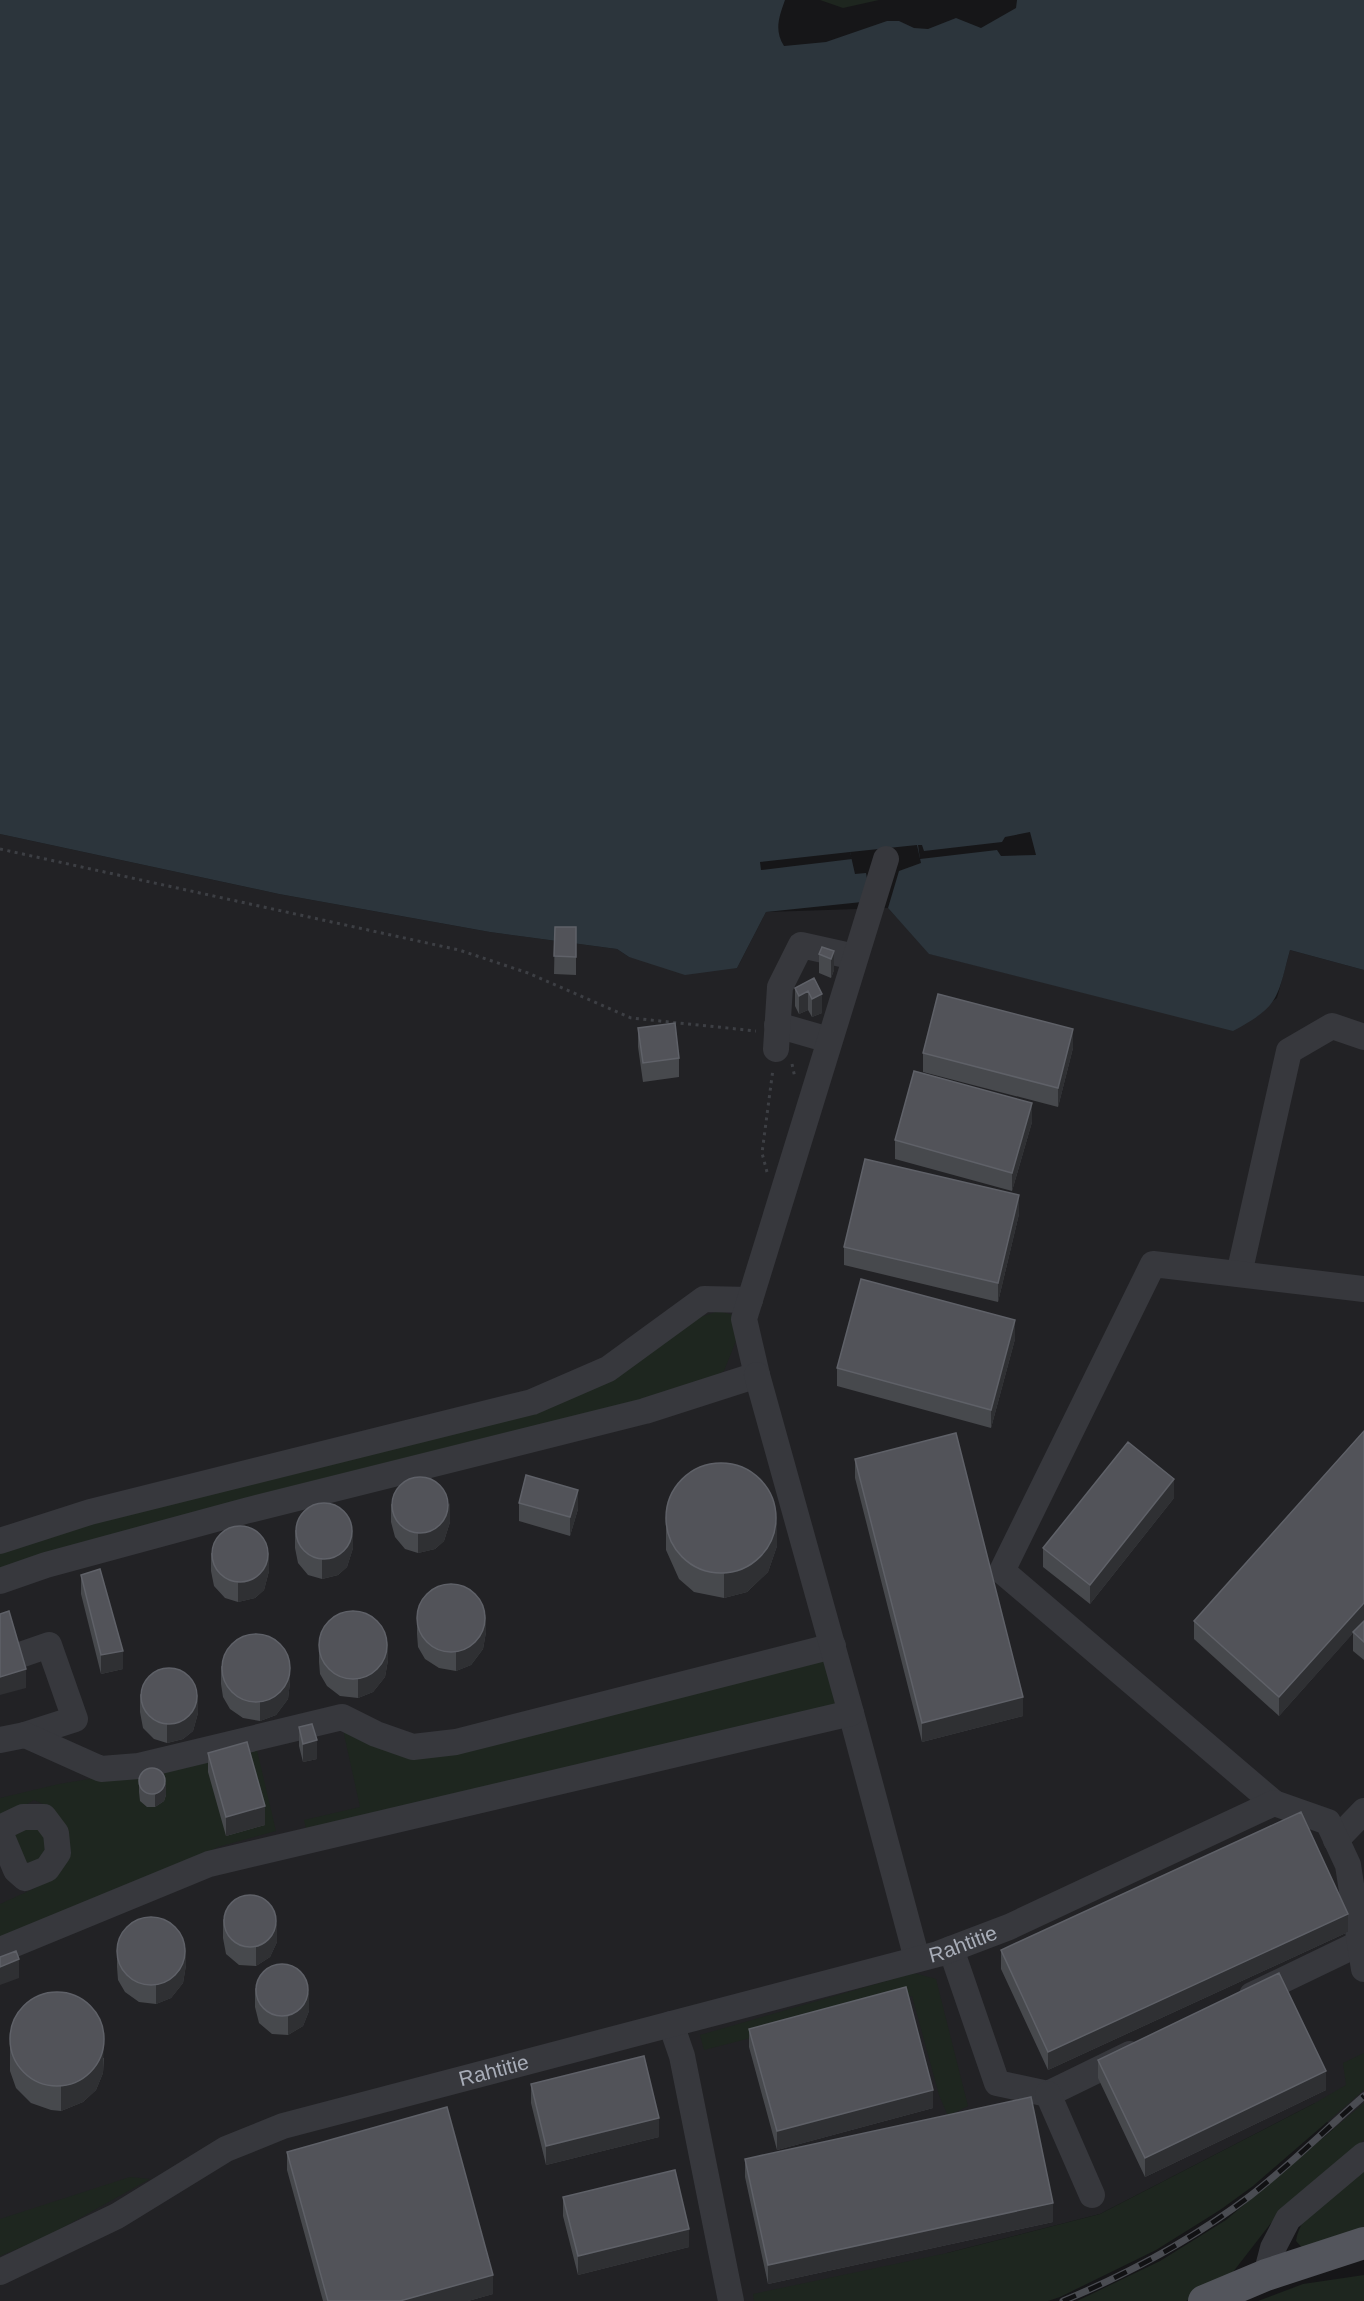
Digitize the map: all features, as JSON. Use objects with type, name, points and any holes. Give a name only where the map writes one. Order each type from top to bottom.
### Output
[{"type":"main road","points":[[1204,2301],[1266,2275],[1363,2243]]},
{"type":"street","points":[[885,859],[744,1319],[757,1375],[833,1646],[916,1959]]},
{"type":"street","points":[[829,1040],[777,1037],[780,987],[801,945],[855,957]]},
{"type":"street","points":[[1239,1274],[1289,1052],[1332,1026],[1364,1037]]},
{"type":"street","points":[[1364,1289],[1153,1264],[1002,1571],[1274,1803],[1328,1822],[1348,1865],[1364,1969]]},
{"type":"street","points":[[0,1541],[90,1512],[532,1402],[608,1369],[704,1299],[750,1300]]},
{"type":"street","points":[[0,1581],[46,1565],[234,1514],[645,1411],[757,1375]]},
{"type":"street","points":[[0,1662],[49,1645],[75,1719],[12,1737]]},
{"type":"street","points":[[12,1737],[101,1769],[140,1766],[342,1717],[376,1734],[413,1747],[456,1742],[833,1646]]},
{"type":"street","points":[[0,1950],[209,1864],[851,1713]]},
{"type":"street","name":"Rahtitie","points":[[0,2272],[117,2216],[226,2149],[283,2126],[951,1949],[1009,1927],[1274,1803]]},
{"type":"street","points":[[1336,1840],[1364,1811]]},
{"type":"street","points":[[1231,2005],[1360,1943]]},
{"type":"street","points":[[951,1949],[997,2083],[1048,2094],[1156,2042]]},
{"type":"street","points":[[671,2024],[682,2056],[731,2301]]},
{"type":"street","points":[[1048,2094],[1092,2194]]},
{"type":"street","points":[[1266,2275],[1273,2247],[1288,2219],[1364,2156]]},
{"type":"path","points":[[0,849],[459,950],[528,974],[631,1018],[754,1030],[777,1037],[792,1062],[804,1118]]},
{"type":"path","points":[[776,1212],[762,1153],[777,1037]]},
{"type":"shaded area","points":[[0,0],[785,0],[778,29],[784,46],[826,42],[887,21],[899,21],[914,28],[928,29],[956,18],[981,28],[1016,8],[1017,0],[1364,0],[1364,970],[1290,950],[1279,990],[1274,999],[1260,1015],[1233,1031],[929,954],[888,908],[899,871],[921,863],[917,845],[850,852],[855,874],[866,873],[869,889],[862,902],[766,912],[737,968],[685,975],[629,957],[617,949],[490,932],[279,894],[0,834]]},
{"type":"shaded area","points":[[820,0],[879,0],[843,8]]},
{"type":"shaded area","points":[[0,834],[279,894],[490,932],[617,949],[629,957],[737,968],[766,912],[888,908],[930,954],[1233,1030],[1277,998],[1290,950],[1364,970],[1364,2163],[1330,2126],[1315,2103],[1100,2214],[947,2253],[958,2301],[0,2301]]},
{"type":"shaded area","points":[[719,1311],[736,1316],[736,1341],[724,1371],[698,1386],[0,1572],[0,1549],[90,1519],[538,1407],[691,1320]]},
{"type":"shaded area","points":[[823,1657],[840,1707],[308,1837],[304,1820],[360,1807],[342,1725],[373,1746]]},
{"type":"shaded area","points":[[256,1746],[276,1831],[218,1847],[140,1886],[0,1945],[0,1904],[33,1889],[56,1875],[52,1808],[34,1800],[0,1820],[0,1798],[59,1784],[149,1769]]},
{"type":"shaded area","points":[[18,1825],[44,1830],[51,1853],[32,1863],[24,1862],[14,1836]]},
{"type":"shaded area","points":[[914,1973],[936,1979],[968,2106],[948,2116],[939,2095],[912,1996],[704,2050],[700,2035]]},
{"type":"shaded area","points":[[1364,2053],[1364,2090],[1253,2186],[1220,2210],[1156,2250],[1060,2297],[1048,2301],[754,2301],[753,2294],[947,2253],[1100,2214],[1346,2085],[1343,2063]]},
{"type":"shaded area","points":[[1364,2103],[1364,2140],[1352,2153],[1275,2218],[1233,2272],[1206,2291],[1186,2301],[1077,2301],[1160,2261],[1226,2220]]},
{"type":"shaded area","points":[[1364,2167],[1364,2227],[1321,2249],[1305,2251],[1296,2241],[1305,2218],[1323,2199]]},
{"type":"shaded area","points":[[130,2177],[150,2179],[46,2237],[0,2256],[0,2219]]},
{"type":"shaded area","points":[[1364,2275],[1364,2301],[1258,2301],[1303,2284]]},
{"type":"pier","points":[[1030,832],[1036,855],[1001,856],[997,850],[920,859],[918,845],[922,845],[924,851],[1002,842],[1005,837]]},
{"type":"pier","points":[[850,852],[852,859],[761,870],[760,862]]},
{"type":"building","points":[[555,927],[576,927],[576,957],[554,956]]},
{"type":"building","points":[[822,947],[834,951],[831,959],[819,954]]},
{"type":"building","points":[[814,978],[822,994],[812,999],[808,991],[799,996],[795,988]]},
{"type":"building","points":[[938,994],[1073,1029],[1058,1088],[923,1053]]},
{"type":"building","points":[[675,1023],[679,1058],[643,1063],[638,1028]]},
{"type":"building","points":[[914,1071],[1032,1103],[1012,1173],[895,1140]]},
{"type":"building","points":[[865,1159],[1019,1195],[998,1283],[844,1247]]},
{"type":"building","points":[[861,1279],[1015,1320],[991,1410],[837,1368]]},
{"type":"building","points":[[1364,1431],[1364,1603],[1279,1697],[1194,1621]]},
{"type":"building","points":[[956,1433],[1023,1697],[922,1723],[855,1459]]},
{"type":"building","points":[[1128,1442],[1174,1479],[1090,1585],[1043,1548]]},
{"type":"building","points":[[721,1463],[742,1467],[760,1479],[772,1497],[776,1518],[772,1539],[760,1557],[742,1569],[721,1573],[700,1569],[682,1557],[670,1539],[666,1518],[670,1497],[682,1479],[700,1467]]},
{"type":"building","points":[[526,1475],[578,1490],[570,1517],[519,1503]]},
{"type":"building","points":[[414,1477],[426,1477],[436,1481],[444,1489],[448,1505],[444,1521],[436,1529],[426,1533],[414,1533],[404,1529],[396,1521],[392,1511],[392,1499],[396,1489],[404,1481]]},
{"type":"building","points":[[318,1503],[330,1503],[340,1507],[348,1515],[352,1531],[348,1547],[340,1555],[330,1559],[318,1559],[308,1555],[300,1547],[296,1537],[296,1525],[300,1515],[308,1507]]},
{"type":"building","points":[[234,1526],[246,1526],[256,1530],[264,1538],[268,1554],[264,1570],[256,1578],[246,1582],[234,1582],[224,1578],[216,1570],[212,1560],[212,1548],[216,1538],[224,1530]]},
{"type":"building","points":[[100,1569],[123,1651],[101,1655],[81,1575]]},
{"type":"building","points":[[451,1584],[464,1587],[475,1594],[482,1605],[485,1618],[482,1631],[475,1642],[464,1649],[451,1652],[438,1649],[427,1642],[420,1631],[417,1618],[420,1605],[427,1594],[438,1587]]},
{"type":"building","points":[[9,1611],[26,1669],[0,1677],[0,1614]]},
{"type":"building","points":[[353,1611],[366,1614],[377,1621],[384,1632],[387,1645],[384,1658],[377,1669],[366,1676],[353,1679],[340,1676],[329,1669],[322,1658],[319,1645],[322,1632],[329,1621],[340,1614]]},
{"type":"building","points":[[1364,1621],[1364,1642],[1353,1632]]},
{"type":"building","points":[[256,1634],[269,1637],[280,1644],[287,1655],[290,1668],[287,1681],[280,1692],[269,1699],[256,1702],[243,1699],[232,1692],[225,1681],[222,1668],[225,1655],[232,1644],[243,1637]]},
{"type":"building","points":[[163,1668],[175,1668],[185,1672],[193,1680],[197,1696],[193,1712],[185,1720],[175,1724],[163,1724],[153,1720],[145,1712],[141,1702],[141,1690],[145,1680],[153,1672]]},
{"type":"building","points":[[312,1724],[317,1740],[303,1744],[299,1727]]},
{"type":"building","points":[[247,1742],[265,1806],[226,1817],[208,1753]]},
{"type":"building","points":[[152,1768],[161,1772],[165,1781],[161,1790],[152,1794],[143,1790],[139,1781],[143,1772]]},
{"type":"building","points":[[1301,1812],[1348,1914],[1048,2052],[1001,1950]]},
{"type":"building","points":[[245,1895],[255,1895],[269,1902],[276,1921],[269,1940],[255,1947],[245,1947],[235,1943],[228,1936],[224,1926],[224,1916],[228,1906],[235,1899]]},
{"type":"building","points":[[151,1917],[164,1920],[175,1927],[182,1938],[185,1951],[182,1964],[175,1975],[164,1982],[151,1985],[138,1982],[127,1975],[120,1964],[117,1951],[120,1938],[127,1927],[138,1920]]},
{"type":"building","points":[[16,1951],[19,1959],[0,1967],[0,1957]]},
{"type":"building","points":[[277,1964],[287,1964],[301,1971],[308,1990],[301,2009],[287,2016],[277,2016],[267,2012],[260,2005],[256,1995],[256,1985],[260,1975],[267,1968]]},
{"type":"building","points":[[1279,1973],[1326,2071],[1145,2158],[1098,2060]]},
{"type":"building","points":[[906,1987],[933,2090],[777,2131],[749,2029]]},
{"type":"building","points":[[57,1992],[75,1996],[90,2006],[100,2021],[104,2039],[100,2057],[90,2072],[75,2082],[57,2086],[39,2082],[24,2072],[14,2057],[10,2039],[14,2021],[24,2006],[39,1996]]},
{"type":"building","points":[[644,2056],[659,2118],[546,2146],[531,2084]]},
{"type":"building","points":[[1031,2097],[1053,2203],[768,2265],[745,2159]]},
{"type":"building","points":[[447,2107],[493,2275],[400,2301],[328,2301],[287,2152]]},
{"type":"building","points":[[675,2170],[689,2229],[578,2256],[563,2197]]},
{"type":"railway","points":[[1063,2301],[1112,2279],[1206,2227],[1279,2172],[1364,2096]]}]
